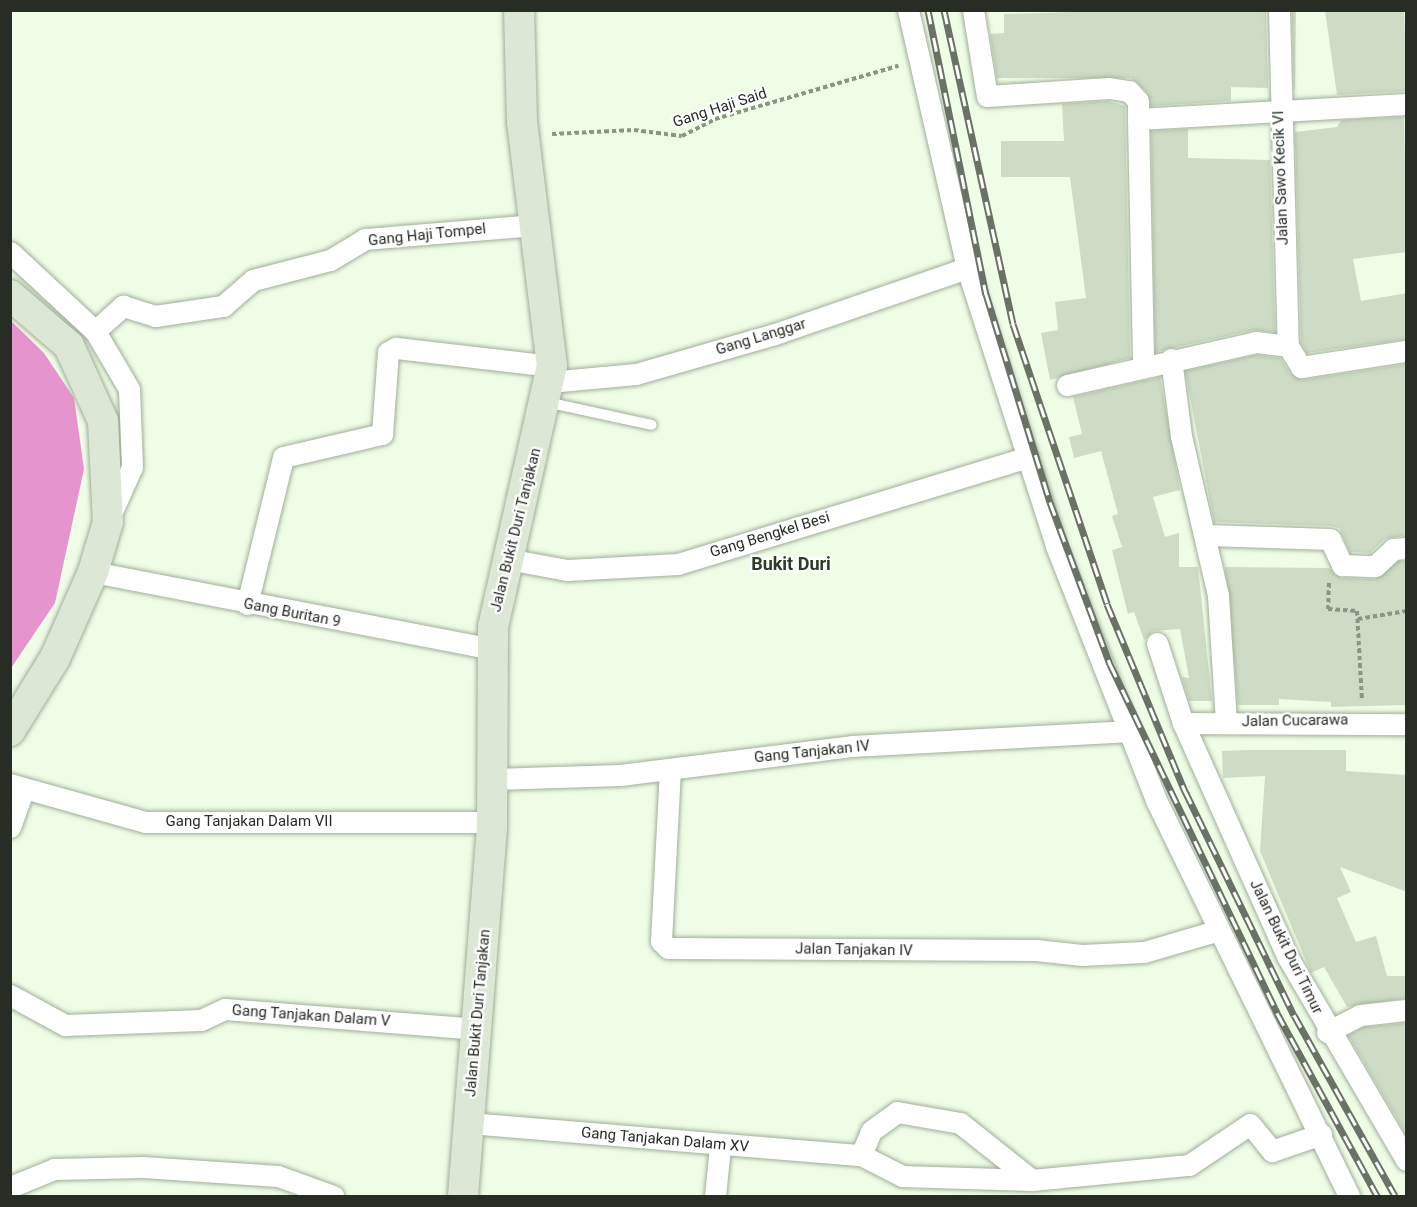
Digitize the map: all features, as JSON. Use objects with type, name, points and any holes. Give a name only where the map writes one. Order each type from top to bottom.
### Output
[{"type":"street","name":"Jalan Bukit Duri Tanjakan","points":[[463,1197],[478,1029],[492,822],[492,649],[507,559],[549,383],[536,225],[524,135],[519,10]]},
{"type":"street","points":[[908,10],[967,268],[1056,546],[1156,800],[1321,1134],[1349,1197]]},
{"type":"street","points":[[973,10],[987,96],[1109,88],[1129,91],[1138,101],[1143,366]]},
{"type":"street","name":"Jalan Sawo Kecik VI","points":[[1279,10],[1278,114],[1288,346]]},
{"type":"street","points":[[1138,119],[1278,114],[1407,104]]},
{"type":"street","name":"Gang Haji Tompel","points":[[95,331],[123,306],[155,316],[223,306],[253,280],[330,260],[365,239],[536,225]]},
{"type":"street","points":[[10,252],[95,331],[129,389],[132,467],[108,522],[93,572],[55,658],[10,731]]},
{"type":"street","name":"Gang Langgar","points":[[247,604],[284,457],[382,434],[388,352],[396,348],[549,383],[636,374],[775,334],[967,268]]},
{"type":"street","points":[[10,295],[69,346],[103,422],[108,522]]},
{"type":"street","points":[[1067,385],[1171,358],[1256,342],[1288,346],[1301,368],[1407,351]]},
{"type":"street","points":[[1171,358],[1181,436],[1207,535],[1223,646],[1226,723]]},
{"type":"street","name":"Gang Bengkel Besi","points":[[507,559],[567,570],[678,564],[1027,457]]},
{"type":"street","points":[[1207,535],[1330,539],[1342,565],[1375,566],[1392,549],[1407,548]]},
{"type":"street","name":"Gang Buritan 9","points":[[93,572],[247,604],[492,649]]},
{"type":"street","name":"Jalan Bukit Duri Timur","points":[[1157,643],[1183,723],[1327,1032],[1407,1160]]},
{"type":"street","name":"Jalan Cucarawa","points":[[1183,723],[1362,719],[1407,724]]},
{"type":"street","name":"Gang Tanjakan IV","points":[[493,780],[670,769],[853,746],[1130,730]]},
{"type":"street","name":"Jalan Tanjakan IV","points":[[670,769],[661,941],[668,948],[1036,950],[1082,955],[1144,952],[1219,930]]},
{"type":"street","points":[[10,827],[17,786]]},
{"type":"street","name":"Gang Tanjakan Dalam VII","points":[[17,786],[145,822],[492,822]]},
{"type":"street","name":"Gang Tanjakan Dalam V","points":[[10,995],[65,1025],[201,1020],[225,1009],[478,1029]]},
{"type":"street","points":[[1327,1032],[1360,1015],[1407,1010]]},
{"type":"street","points":[[861,1155],[871,1131],[897,1112],[948,1119],[969,1128],[1032,1180]]},
{"type":"street","name":"Gang Tanjakan Dalam XV","points":[[469,1124],[720,1147],[861,1155],[901,1186],[1032,1180],[1189,1165],[1250,1124],[1272,1151],[1321,1134]]},
{"type":"street","points":[[715,1197],[720,1147]]},
{"type":"street","points":[[10,1187],[54,1169],[143,1167],[278,1176],[333,1197]]},
{"type":"lane","points":[[549,383],[652,425]]},
{"type":"path","name":"Gang Haji Said","points":[[524,135],[634,130],[682,136],[715,120],[918,59]]},
{"type":"path","points":[[1330,539],[1328,609],[1357,611],[1362,719]]},
{"type":"path","points":[[1358,619],[1407,611]]},
{"type":"shaded area","points":[[11,321],[44,353],[74,398],[84,469],[55,603],[11,668]]},
{"type":"building","points":[[1136,10],[1266,11],[1268,88],[1231,87],[1231,101],[1151,106],[1147,92],[1131,78],[997,78],[990,34],[1004,33],[1004,14]]},
{"type":"building","points":[[1325,10],[1404,10],[1407,91],[1337,95]]},
{"type":"building","points":[[1292,12],[1296,12],[1295,89],[1294,89]]},
{"type":"building","points":[[1108,101],[1125,106],[1130,358],[1050,380],[1041,333],[1058,330],[1055,302],[1086,298],[1070,177],[1001,177],[1001,141],[1064,141],[1062,104]]},
{"type":"building","points":[[1404,117],[1407,252],[1353,259],[1361,301],[1407,293],[1407,339],[1307,353],[1301,342],[1295,132],[1337,127],[1341,120]]},
{"type":"building","points":[[1188,129],[1188,158],[1270,160],[1275,332],[1253,330],[1155,352],[1151,131]]},
{"type":"building","points":[[1257,355],[1280,358],[1291,374],[1302,380],[1407,364],[1407,535],[1385,539],[1370,553],[1350,552],[1339,528],[1331,526],[1214,522],[1185,371]]},
{"type":"building","points":[[1160,377],[1180,490],[1153,497],[1165,537],[1179,533],[1179,567],[1198,567],[1212,701],[1189,701],[1182,677],[1189,678],[1180,629],[1154,631],[1144,640],[1134,612],[1128,614],[1112,550],[1122,547],[1112,516],[1118,514],[1101,451],[1074,458],[1069,437],[1082,434],[1073,397]]},
{"type":"building","points":[[1398,561],[1407,561],[1407,705],[1331,707],[1331,702],[1279,699],[1279,705],[1238,705],[1225,567],[1329,568],[1341,578],[1375,579]]},
{"type":"building","points":[[1346,750],[1346,771],[1407,775],[1407,892],[1340,867],[1351,892],[1337,898],[1356,942],[1376,936],[1387,976],[1407,976],[1407,998],[1347,1007],[1324,967],[1311,973],[1260,851],[1265,776],[1223,778],[1222,751]]},
{"type":"building","points":[[1407,1023],[1407,1136],[1348,1035],[1364,1027]]},
{"type":"railway","points":[[928,10],[986,294],[1050,502],[1110,664],[1277,1013],[1377,1196]]},
{"type":"railway","points":[[944,10],[1013,324],[1107,604],[1185,791],[1294,1015],[1395,1196]]},
{"type":"district","name":"Bukit Duri","points":[[791,564]]}]
